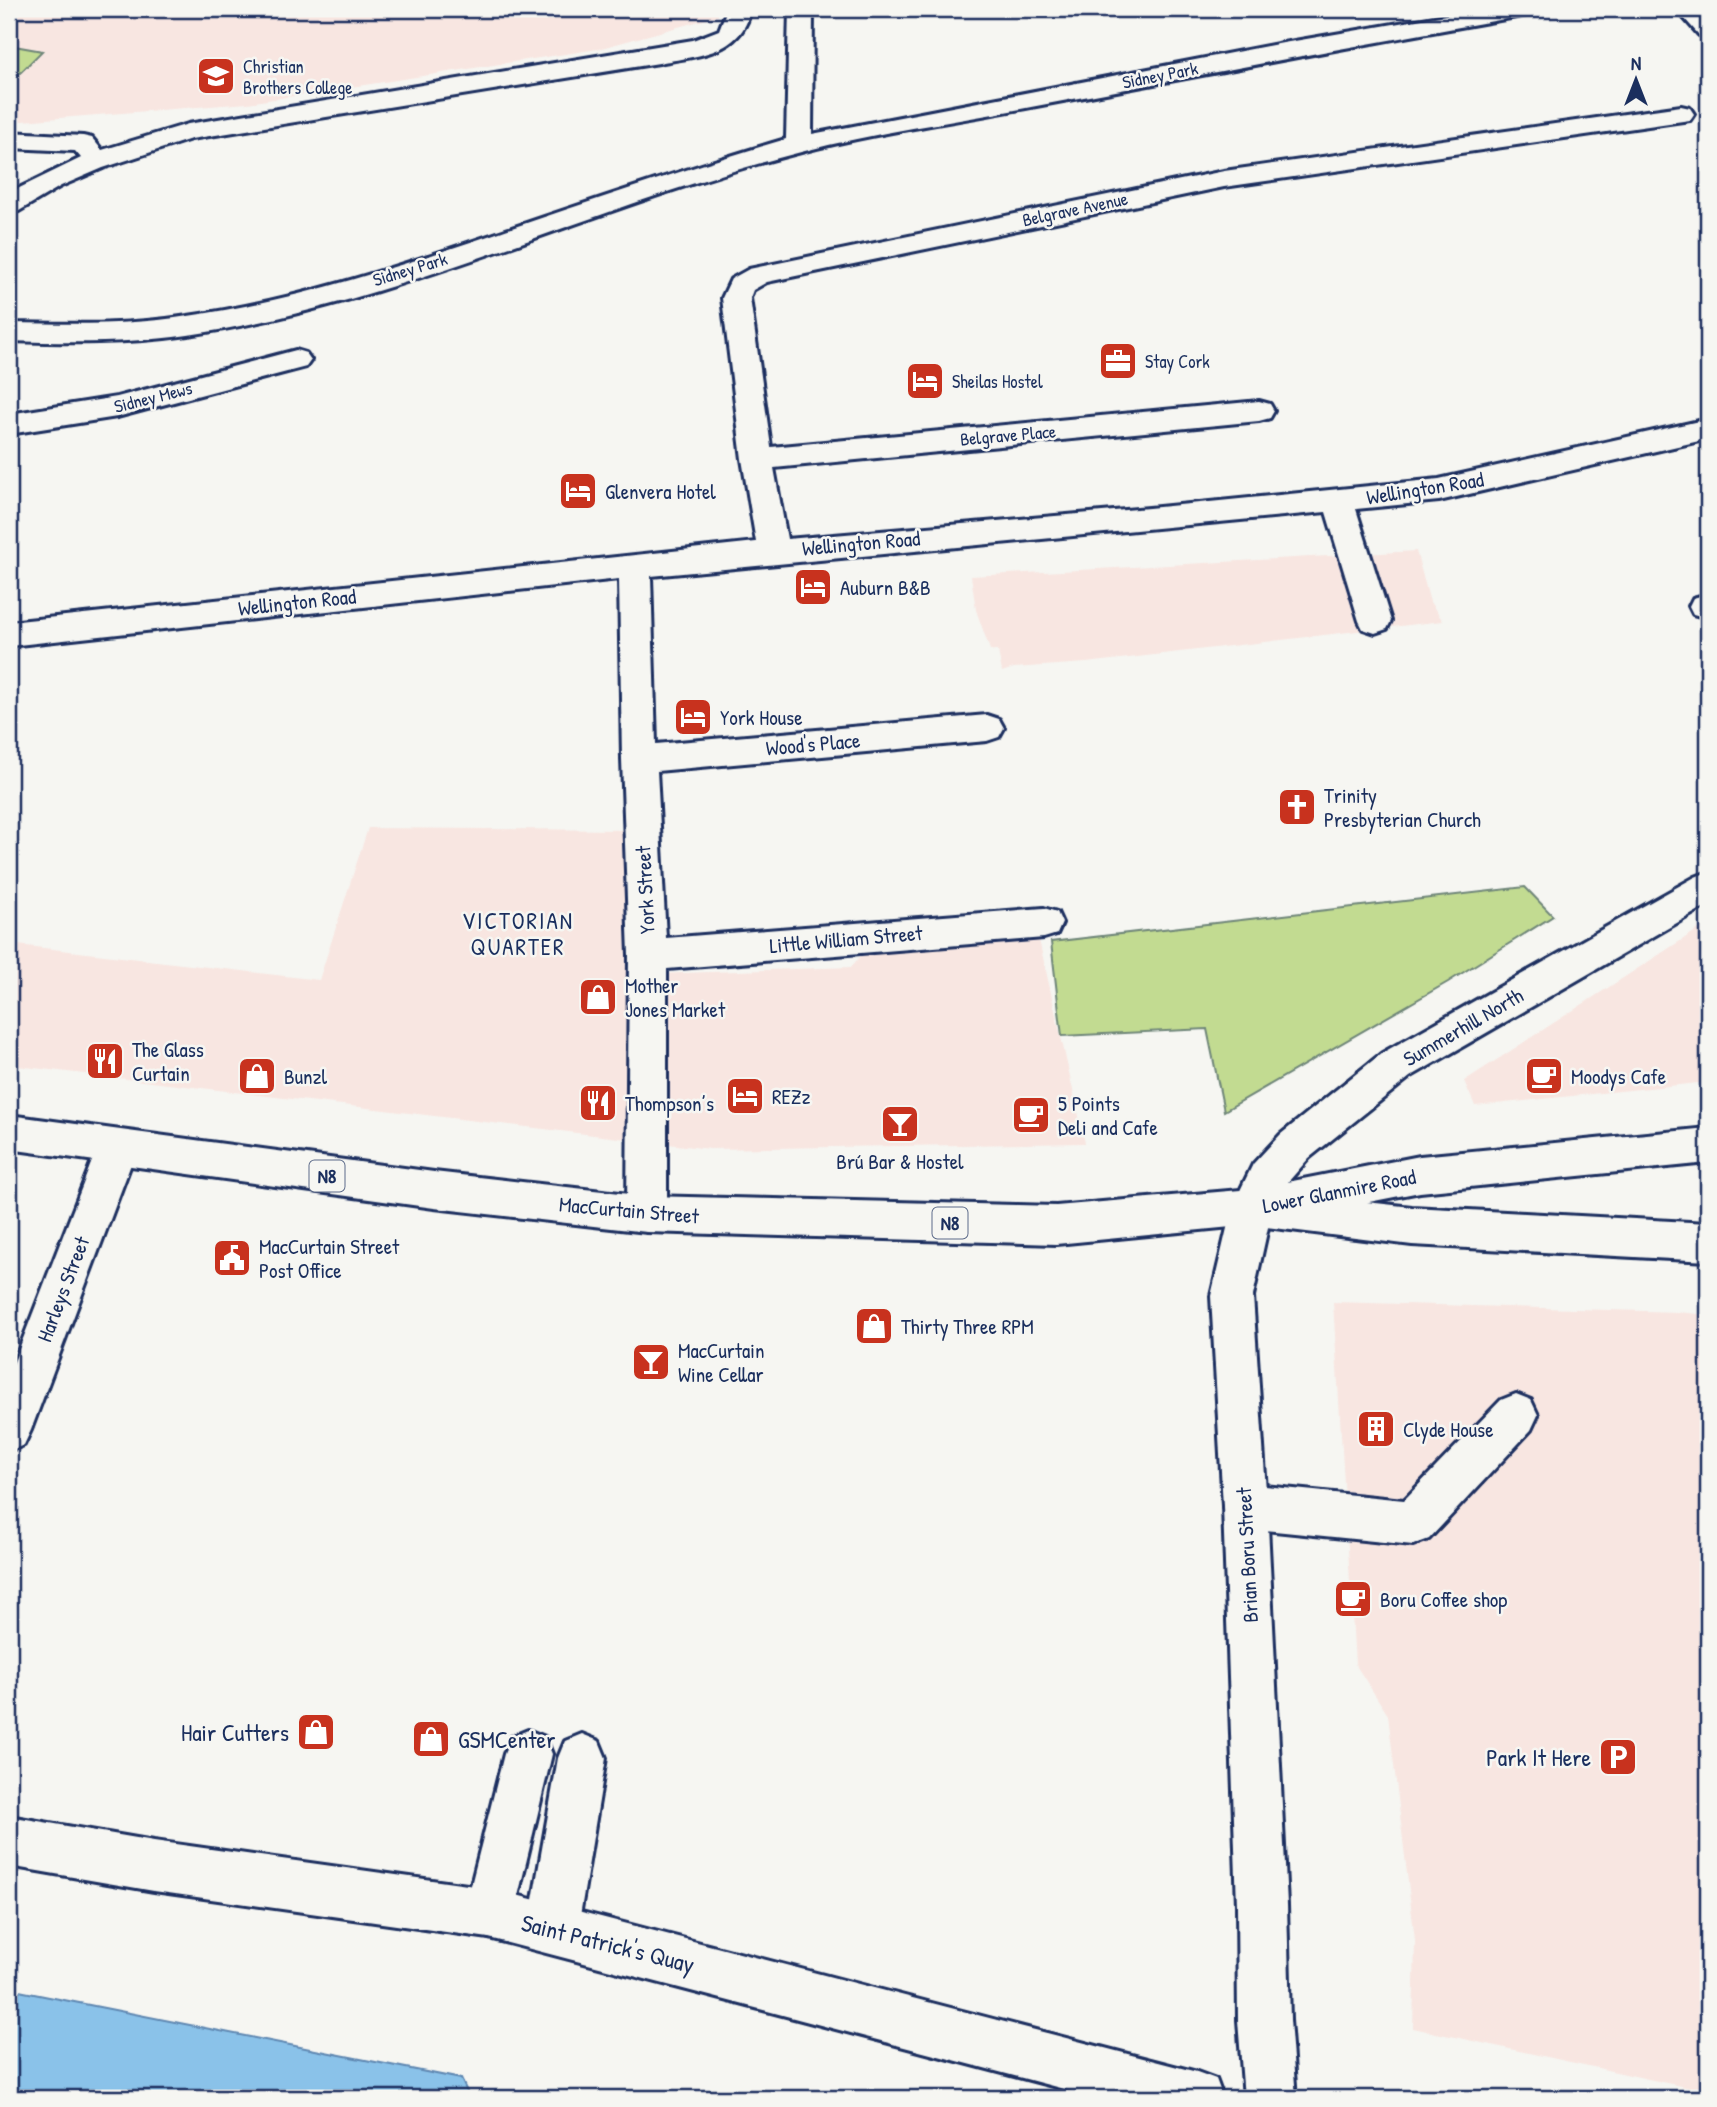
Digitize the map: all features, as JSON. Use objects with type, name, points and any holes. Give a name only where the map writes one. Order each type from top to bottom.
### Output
[{"type":"main road","points":[[9,205],[33,189],[98,161],[188,132],[671,52],[724,38],[736,24],[740,9]]},
{"type":"main road","points":[[799,144],[801,9]]},
{"type":"main road","name":"Sidney Park","points":[[9,332],[72,335],[128,331],[181,326],[251,314],[319,297],[471,250],[725,165],[799,144],[1283,51],[1522,9]]},
{"type":"main road","points":[[1688,9],[1708,30]]},
{"type":"main road","name":"Belgrave Avenue","points":[[774,551],[757,458],[736,298],[741,285],[759,275],[1224,179],[1681,114]]},
{"type":"main road","points":[[9,140],[83,144],[98,161]]},
{"type":"main road","name":"Sidney Mews","points":[[9,424],[117,407],[296,360]]},
{"type":"main road","name":"Belgrave Place","points":[[757,458],[1259,411]]},
{"type":"main road","name":"Wellington Road","points":[[9,634],[774,551],[1439,490],[1708,429]]},
{"type":"main road","points":[[1338,500],[1375,621]]},
{"type":"main road","name":"York Street","points":[[635,565],[639,759],[648,955],[647,1214]]},
{"type":"main road","name":"Wood's Place","points":[[639,759],[986,728]]},
{"type":"main road","name":"Summerhill North","points":[[1252,1207],[1267,1177],[1295,1146],[1396,1065],[1708,887]]},
{"type":"main road","name":"Little William Street","points":[[648,955],[1044,923]]},
{"type":"main road","name":"MacCurtain Street","points":[[9,1132],[434,1190],[647,1214],[1079,1225],[1252,1207]]},
{"type":"main road","name":"Lower Glanmire Road","points":[[1252,1207],[1420,1174],[1708,1146]]},
{"type":"main road","name":"Harleys Street","points":[[9,1430],[117,1148]]},
{"type":"main road","name":"Lower Glanmire Road","points":[[1252,1207],[1412,1226],[1708,1242]]},
{"type":"main road","name":"Brian Boru Street","points":[[1252,1207],[1232,1296],[1245,1506],[1262,1905],[1264,2020],[1270,2098]]},
{"type":"main road","points":[[1245,1506],[1413,1522],[1516,1415]]},
{"type":"main road","points":[[489,1913],[528,1754]]},
{"type":"main road","points":[[553,1928],[582,1758]]},
{"type":"main road","name":"Saint Patrick's Quay","points":[[9,1841],[154,1866],[489,1913],[1197,2098]]},
{"type":"shaded area","name":"Christian Brothers College","points":[[9,9],[718,9],[718,16],[598,49],[248,103],[9,122]]},
{"type":"shaded area","points":[[1416,551],[1430,602],[1443,621],[1086,663],[1014,668],[1002,672],[998,651],[990,650],[976,610],[971,576]]},
{"type":"shaded area","points":[[368,828],[629,830],[629,975],[851,967],[863,953],[1039,940],[1085,1143],[710,1149],[9,1065],[9,944],[319,980]]},
{"type":"shaded area","points":[[1708,923],[1708,1082],[1475,1106],[1464,1081]]},
{"type":"shaded area","points":[[1333,1302],[1708,1315],[1708,2092],[1413,2028],[1415,1940],[1388,1715],[1355,1664]]},
{"type":"green space","points":[[9,45],[42,51],[9,84]]},
{"type":"green space","points":[[1525,887],[1553,916],[1448,982],[1224,1111],[1207,1029],[1062,1036],[1051,942]]},
{"type":"water","points":[[9,1989],[461,2079],[470,2098],[9,2098]]},
{"type":"place","name":"Christian Brothers College","points":[[216,76]]},
{"type":"place","name":"Stay Cork","points":[[1118,361]]},
{"type":"place","name":"Sheilas Hostel","points":[[925,381]]},
{"type":"place","name":"Glenvera Hotel","points":[[578,491]]},
{"type":"place","name":"Auburn B&B","points":[[813,587]]},
{"type":"place","name":"York House","points":[[693,717]]},
{"type":"place","name":"Trinity Presbyterian Church","points":[[1297,807]]},
{"type":"place","name":"Mother Jones Market","points":[[598,997]]},
{"type":"place","name":"The Glass Curtain","points":[[105,1061]]},
{"type":"place","name":"Bunzl","points":[[257,1076]]},
{"type":"place","name":"Moodys Cafe","points":[[1544,1076]]},
{"type":"place","name":"REZz","points":[[745,1096]]},
{"type":"place","name":"Thompson’s","points":[[598,1103]]},
{"type":"place","name":"5 Points Deli and Cafe","points":[[1031,1115]]},
{"type":"place","name":"Brú Bar & Hostel","points":[[900,1124]]},
{"type":"place","name":"MacCurtain Street Post Office","points":[[232,1258]]},
{"type":"place","name":"Thirty Three RPM","points":[[874,1326]]},
{"type":"place","name":"MacCurtain Wine Cellar","points":[[651,1362]]},
{"type":"place","name":"Clyde House","points":[[1376,1429]]},
{"type":"place","name":"Boru Coffee shop","points":[[1353,1599]]},
{"type":"place","name":"Hair Cutters","points":[[316,1732]]},
{"type":"place","name":"GSMCenter","points":[[431,1739]]},
{"type":"place","name":"Park It Here","points":[[1618,1757]]},
{"type":"district","name":"VICTORIAN QUARTER","points":[[518,933]]}]
